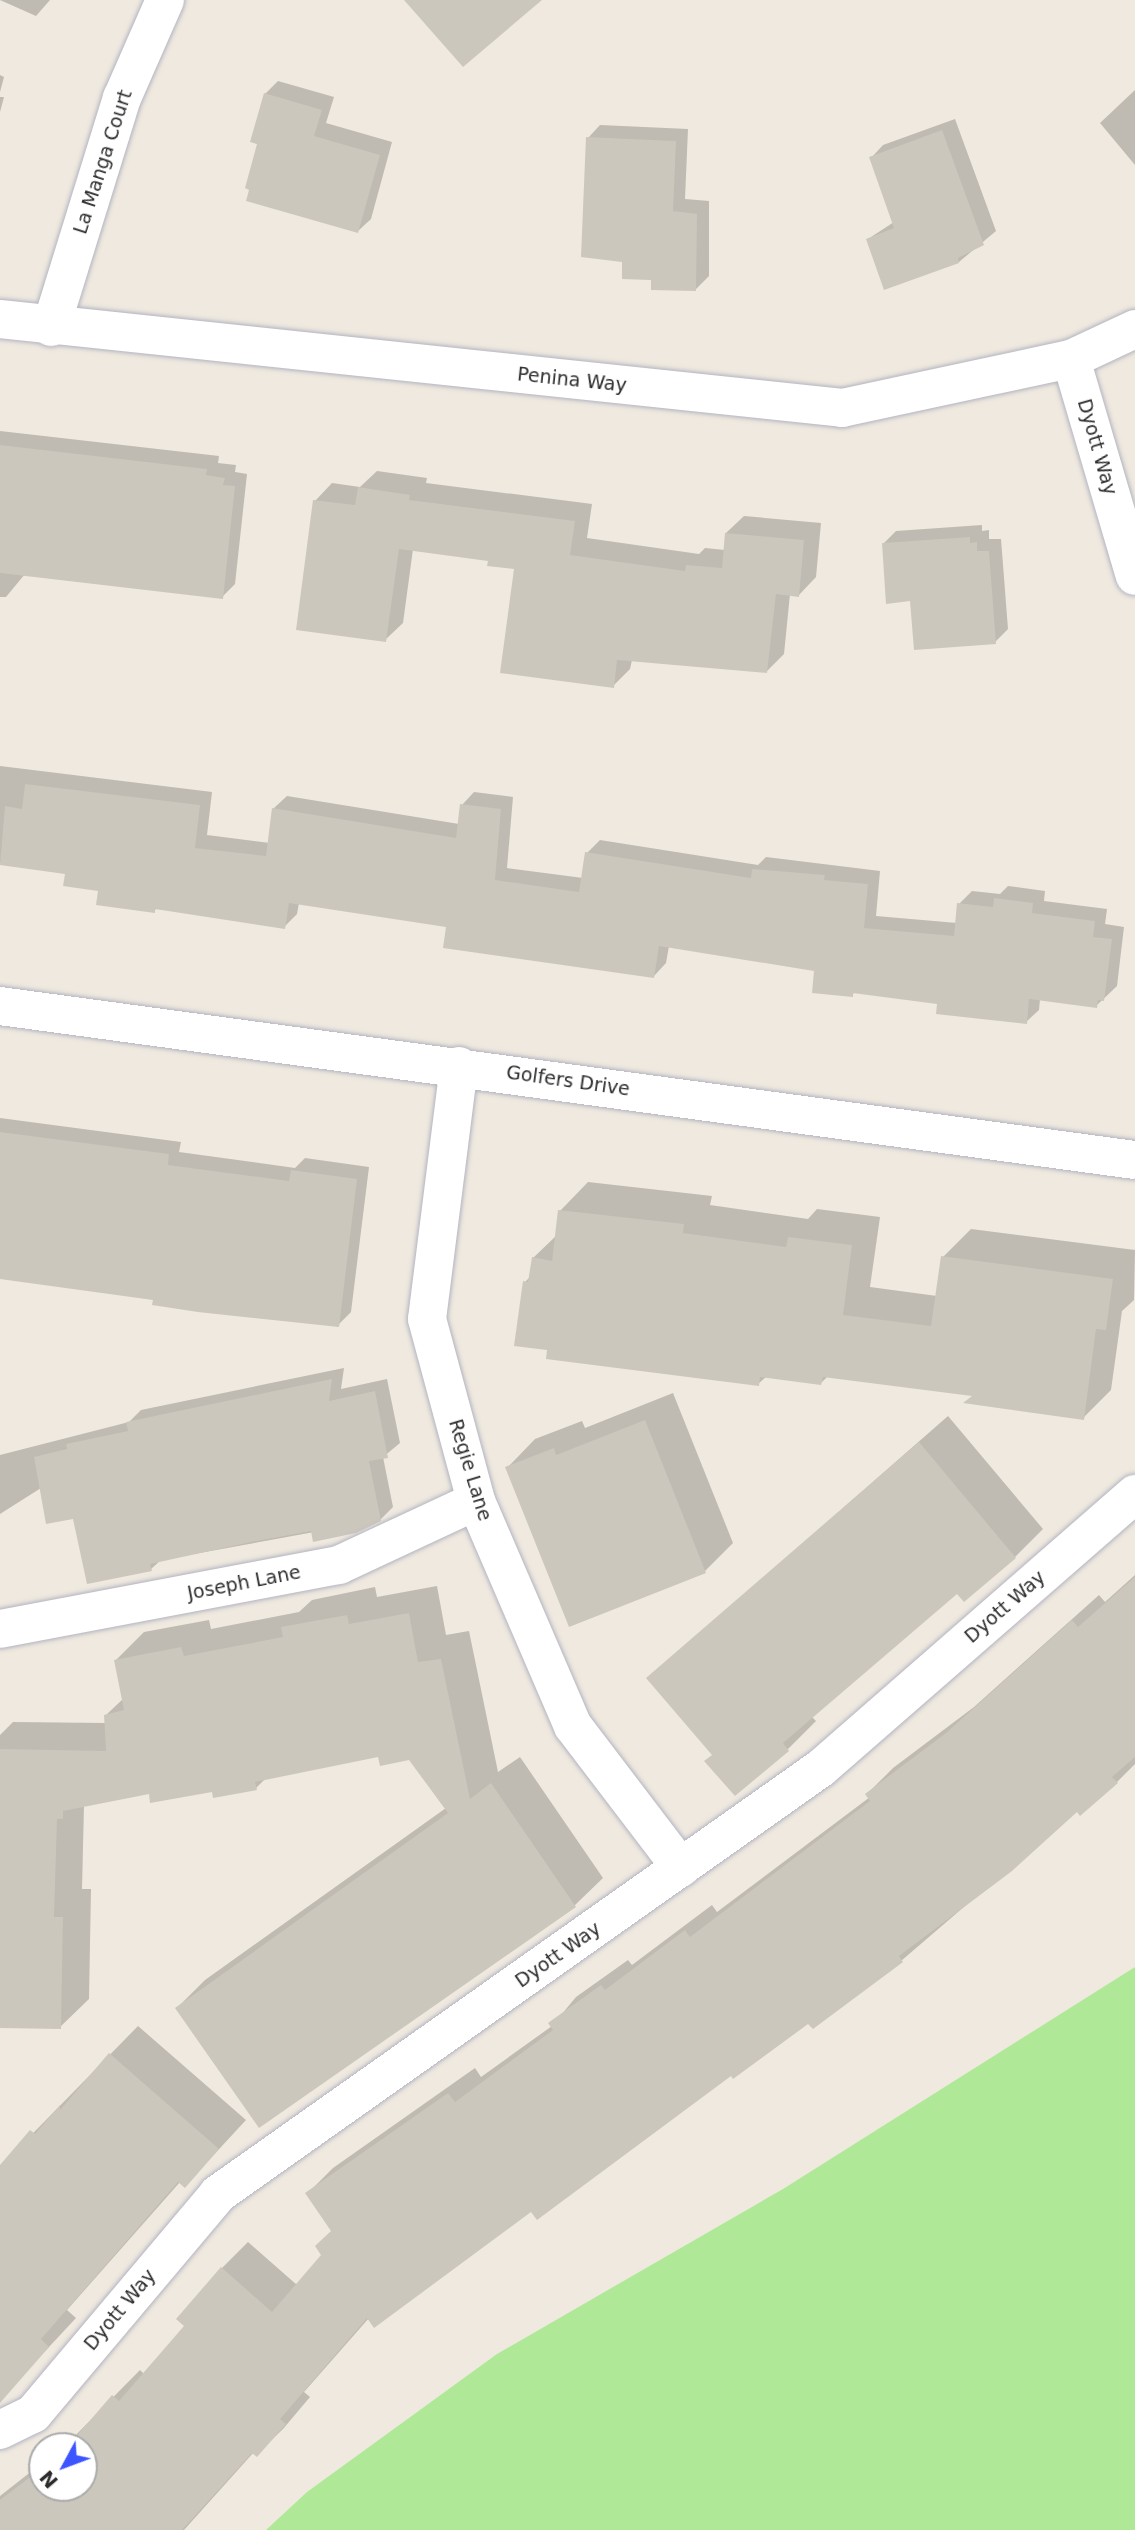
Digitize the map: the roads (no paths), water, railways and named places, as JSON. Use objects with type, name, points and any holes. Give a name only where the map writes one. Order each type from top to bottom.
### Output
[{"type":"street","name":"La Manga Court","points":[[51,327],[122,98],[164,0]]},
{"type":"street","name":"Penina Way","points":[[0,319],[51,327],[842,408],[1071,359],[1135,329]]},
{"type":"street","name":"Dyott Way","points":[[1071,359],[1135,576]]},
{"type":"street","name":"Golfers Drive","points":[[0,1006],[459,1066],[1135,1160]]},
{"type":"street","name":"Regie Lane","points":[[459,1066],[427,1318],[476,1501],[573,1726],[681,1868]]},
{"type":"street","name":"Dyott Way","points":[[0,2431],[33,2413],[218,2194],[821,1768],[1135,1494]]},
{"type":"street","name":"Joseph Lane","points":[[0,1629],[339,1565],[476,1501]]}]
